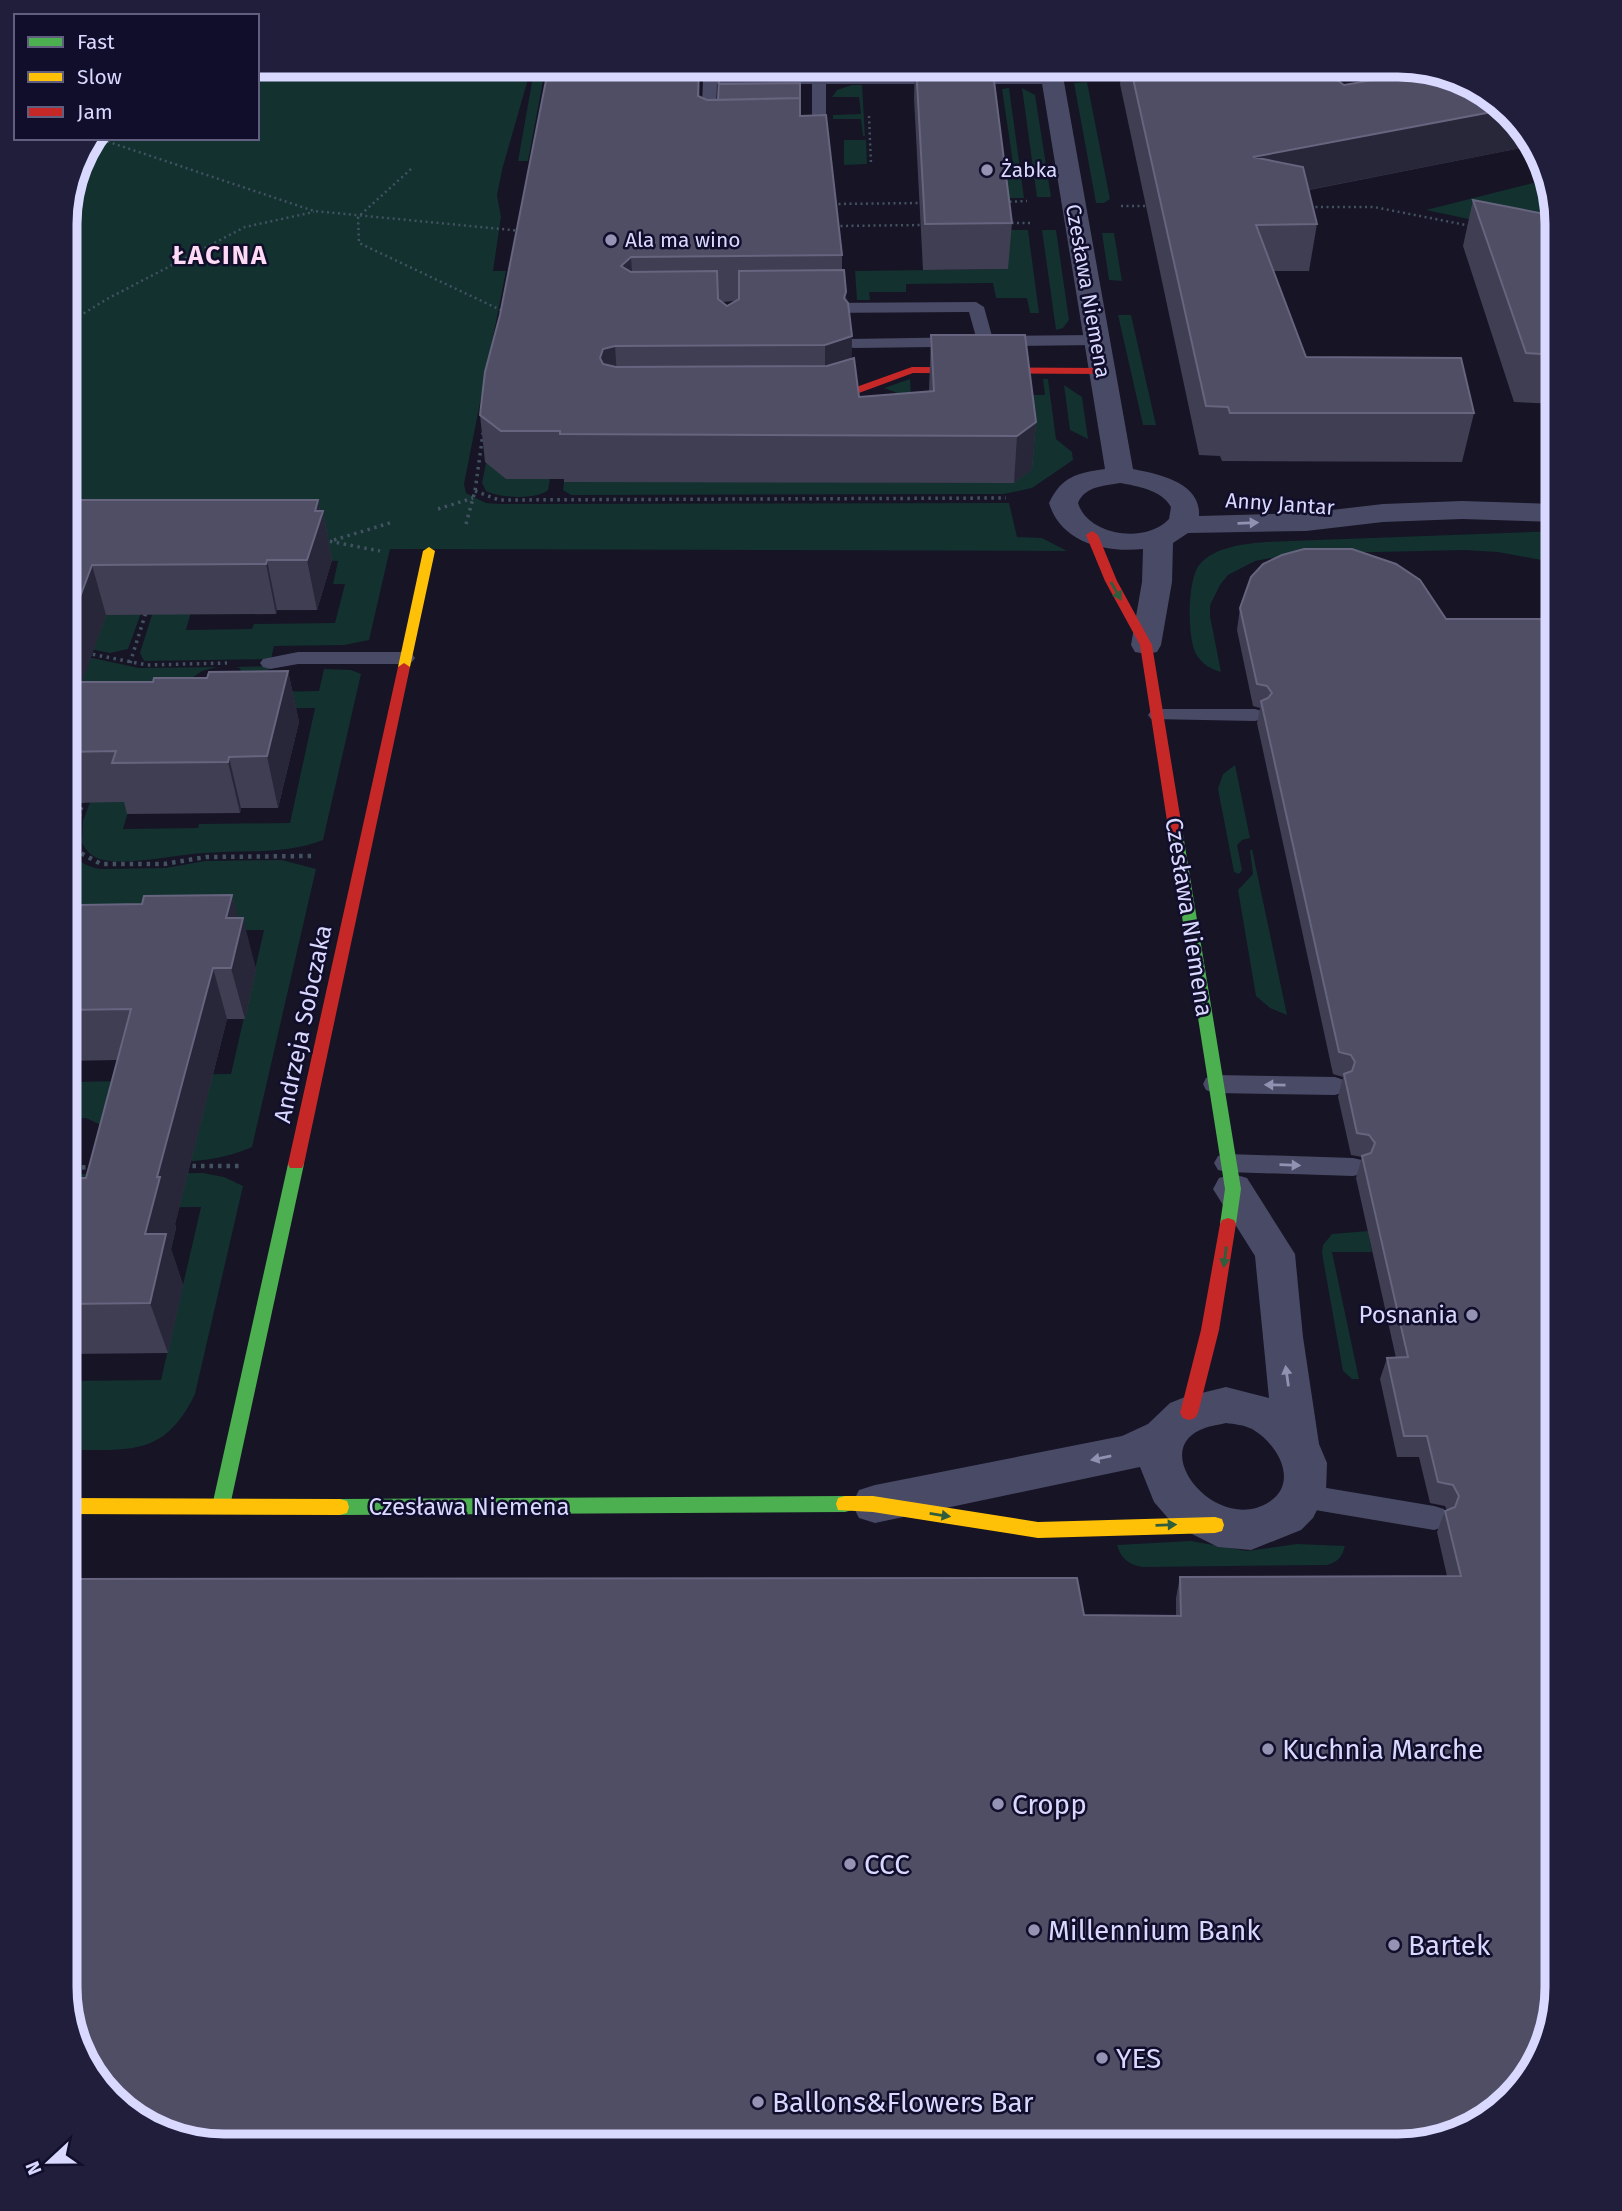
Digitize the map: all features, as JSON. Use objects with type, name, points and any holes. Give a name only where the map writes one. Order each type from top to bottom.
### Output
[{"type":"street","name":"Czesława Niemena","points":[[1052,77],[1120,475]]},
{"type":"street","points":[[799,402],[827,402],[912,370],[1102,371]]},
{"type":"street","name":"Anny Jantar","points":[[1382,513],[1302,503],[1178,496],[1158,483],[1120,475],[1091,479],[1078,484],[1068,492],[1063,501],[1063,510],[1068,520],[1092,535],[1127,542],[1169,531],[1306,522],[1382,513],[1462,510],[1545,513]]},
{"type":"street","name":"Anny Jantar","points":[[1462,510],[1545,493]]},
{"type":"street","points":[[1169,531],[1184,517],[1184,508],[1178,496]]},
{"type":"street","name":"Czesława Niemena","points":[[1146,645],[1169,531]]},
{"type":"street","name":"Czesława Niemena","points":[[1092,535],[1111,581],[1146,645],[1230,1176],[1224,1265],[1215,1313],[1177,1424],[1159,1451],[1159,1468],[1177,1502],[1215,1525]]},
{"type":"street","name":"Andrzeja Sobczaka","points":[[221,1506],[429,551]]},
{"type":"street","name":"Czesława Niemena","points":[[77,1506],[873,1504],[1038,1530],[1215,1525],[1236,1529],[1268,1525],[1293,1511],[1303,1496],[1307,1478],[1305,1461],[1297,1444],[1282,1337],[1275,1254],[1230,1176]]},
{"type":"street","name":"Czesława Niemena","points":[[873,1504],[1128,1453],[1177,1424],[1216,1406],[1247,1409],[1276,1422],[1297,1444]]},
{"type":"lane","points":[[722,135],[708,136],[710,80],[885,77]]},
{"type":"lane","points":[[791,134],[819,134],[818,79]]},
{"type":"lane","points":[[798,309],[976,307],[985,341]]},
{"type":"lane","points":[[854,343],[1096,340]]},
{"type":"lane","points":[[270,663],[298,658],[405,657]]},
{"type":"lane","points":[[1158,715],[1255,715]]},
{"type":"lane","points":[[1215,1084],[1335,1086]]},
{"type":"lane","points":[[1230,1176],[1353,1167]]},
{"type":"lane","points":[[1303,1496],[1434,1518]]},
{"type":"path","points":[[103,140],[314,211],[358,218],[523,231],[525,220]]},
{"type":"path","points":[[411,169],[358,218],[359,243],[507,313]]},
{"type":"path","points":[[827,204],[892,201],[934,203]]},
{"type":"path","points":[[1002,202],[1029,201]]},
{"type":"path","points":[[1073,206],[1157,206]]},
{"type":"path","points":[[1306,207],[1374,207],[1476,227]]},
{"type":"path","points":[[77,318],[107,299],[245,227],[314,211]]},
{"type":"path","points":[[1006,223],[1033,223]]},
{"type":"path","points":[[828,226],[924,225]]},
{"type":"path","points":[[485,423],[475,491],[499,500],[1006,498]]},
{"type":"path","points":[[320,540],[334,540],[388,553]]},
{"type":"path","points":[[130,663],[149,605]]},
{"type":"path","points":[[77,652],[147,665],[270,663]]},
{"type":"path","points":[[77,822],[83,802]]},
{"type":"path","points":[[77,851],[101,864],[164,864],[206,857],[316,856]]},
{"type":"path","points":[[176,1167],[246,1166]]},
{"type":"path","points":[[77,1168],[107,1167]]},
{"type":"green space","points":[[259,77],[529,77],[497,195],[501,217],[493,271],[506,271],[464,484],[466,493],[486,503],[500,504],[1009,503],[1017,537],[1042,538],[1067,551],[390,549],[369,640],[344,645],[274,646],[271,659],[144,661],[140,653],[155,605],[193,605],[186,630],[252,629],[254,624],[335,623],[345,584],[333,584],[338,561],[77,550],[77,214],[88,168],[103,140],[259,140]]},
{"type":"green space","points":[[533,77],[544,77],[528,161],[518,161]]},
{"type":"green space","points":[[1087,82],[1110,199],[1104,203],[1096,203],[1074,83]]},
{"type":"green space","points":[[862,85],[865,136],[861,119],[833,119],[833,115],[861,114],[859,97],[832,97],[837,90]]},
{"type":"green space","points":[[1009,88],[1024,198],[1001,198],[998,164],[1013,163],[1002,89]]},
{"type":"green space","points":[[1022,88],[1035,95],[1051,197],[1037,197]]},
{"type":"green space","points":[[844,140],[866,140],[867,164],[844,165]]},
{"type":"green space","points":[[1539,182],[1544,205],[1545,235],[1426,210]]},
{"type":"green space","points":[[1004,230],[1028,230],[1039,313],[1030,313],[1027,298],[996,298],[993,283],[906,284],[906,292],[869,292],[870,300],[857,300],[855,271],[1008,269]]},
{"type":"green space","points":[[1042,230],[1056,230],[1069,320],[1063,328],[1056,330]]},
{"type":"green space","points":[[1102,233],[1114,233],[1122,281],[1109,280]]},
{"type":"green space","points":[[1118,315],[1131,315],[1156,425],[1143,425]]},
{"type":"green space","points":[[910,379],[911,395],[1045,395],[1043,379],[1048,379],[1056,439],[1072,452],[1073,460],[1032,488],[1004,494],[571,495],[563,490],[564,482],[595,480],[963,483],[910,398],[884,388]]},
{"type":"green space","points":[[1064,385],[1082,397],[1088,439],[1070,430]]},
{"type":"green space","points":[[488,453],[550,479],[548,490],[536,495],[518,497],[486,491],[482,483]]},
{"type":"green space","points":[[1545,531],[1545,561],[1498,552],[1464,550],[1292,554],[1255,561],[1228,575],[1210,605],[1221,672],[1210,668],[1196,654],[1191,635],[1191,594],[1196,571],[1206,558],[1213,554],[1230,547],[1265,542]]},
{"type":"green space","points":[[80,606],[141,613],[128,649],[110,653],[77,646],[77,614]]},
{"type":"green space","points":[[83,656],[139,668],[217,667],[202,671],[189,680],[242,675],[240,668],[235,667],[269,666],[263,692],[319,691],[324,669],[351,670],[361,674],[323,840],[280,850],[205,853],[120,862],[107,861],[92,855],[82,843],[83,821],[90,802],[131,802],[123,829],[198,828],[199,824],[290,823],[315,708],[151,710],[77,716],[77,676]]},
{"type":"green space","points":[[1235,765],[1250,838],[1237,845],[1242,870],[1239,874],[1234,872],[1218,789],[1223,774]]},
{"type":"green space","points":[[1252,849],[1287,1015],[1270,1008],[1256,996],[1238,890],[1253,874]]},
{"type":"green space","points":[[77,860],[101,869],[165,868],[205,861],[282,860],[316,869],[252,1147],[234,1154],[197,1161],[101,1162],[101,1125],[86,1118],[77,1119],[77,1082],[128,1081],[130,1075],[231,1074],[264,930],[164,930],[77,936]]},
{"type":"green space","points":[[203,1173],[224,1177],[243,1186],[195,1394],[183,1415],[170,1430],[157,1440],[142,1446],[77,1450],[77,1381],[161,1380],[201,1207],[88,1208],[77,1213],[77,1174]]},
{"type":"green space","points":[[1368,1231],[1372,1252],[1332,1252],[1359,1379],[1352,1379],[1343,1371],[1322,1253],[1323,1245],[1332,1234]]},
{"type":"green space","points":[[1191,1541],[1247,1551],[1297,1544],[1345,1546],[1339,1558],[1327,1565],[1143,1567],[1126,1560],[1117,1545]]},
{"type":"building","points":[[547,77],[699,77],[698,96],[707,100],[800,98],[800,116],[826,115],[842,255],[631,257],[621,266],[631,272],[717,271],[718,299],[727,306],[739,299],[739,271],[844,270],[844,298],[848,303],[852,336],[825,345],[615,346],[603,349],[600,358],[603,364],[616,367],[827,366],[854,358],[859,397],[934,391],[931,335],[1025,335],[1036,422],[1017,436],[560,434],[560,431],[501,431],[480,415],[485,372],[500,315]]},
{"type":"building","points":[[719,77],[719,84],[800,83],[800,98],[718,100]]},
{"type":"building","points":[[917,77],[994,77],[1012,223],[925,224]]},
{"type":"building","points":[[1133,77],[1333,77],[1344,85],[1391,77],[1408,77],[1427,80],[1463,92],[1493,112],[1253,157],[1303,167],[1317,224],[1256,225],[1306,357],[1461,358],[1474,413],[1230,413],[1228,407],[1206,406]]},
{"type":"building","points":[[1473,200],[1544,214],[1545,354],[1526,353]]},
{"type":"building","points":[[77,500],[318,500],[315,511],[323,511],[307,560],[267,560],[266,564],[92,565],[77,605]]},
{"type":"building","name":"Posnania","points":[[1304,549],[1352,549],[1396,564],[1420,580],[1446,619],[1545,619],[1545,1987],[1544,2006],[1534,2043],[1515,2077],[1488,2104],[1454,2123],[1417,2133],[1398,2134],[214,2134],[195,2131],[159,2119],[127,2098],[107,2077],[97,2061],[88,2043],[78,2006],[77,1579],[1077,1578],[1084,1615],[1181,1616],[1180,1577],[1461,1576],[1445,1511],[1455,1507],[1459,1496],[1453,1485],[1438,1482],[1427,1436],[1404,1436],[1387,1358],[1408,1357],[1362,1156],[1371,1153],[1375,1143],[1369,1135],[1357,1133],[1344,1074],[1352,1071],[1355,1062],[1351,1055],[1339,1052],[1261,701],[1272,693],[1267,686],[1257,684],[1240,608],[1251,577],[1263,564]]},
{"type":"building","points":[[288,671],[267,756],[229,757],[228,762],[112,763],[116,751],[77,752],[77,682],[153,682],[154,678],[207,678],[209,672]]},
{"type":"building","points":[[232,895],[226,918],[243,918],[231,968],[213,968],[157,1177],[160,1177],[145,1234],[166,1234],[150,1303],[77,1304],[77,1178],[86,1178],[131,1009],[77,1010],[77,908],[81,905],[142,904],[144,896]]},
{"type":"traffic: fast","points":[[1176,834],[1233,1189],[1228,1224]]},
{"type":"traffic: fast","points":[[221,1506],[296,1164]]},
{"type":"traffic: fast","points":[[340,1507],[845,1504]]},
{"type":"traffic: slow","points":[[404,667],[429,551]]},
{"type":"traffic: slow","points":[[845,1504],[873,1504],[1038,1530],[1215,1525]]},
{"type":"traffic: slow","points":[[77,1506],[340,1507]]},
{"type":"traffic: jam","points":[[809,402],[836,398],[912,370],[1102,371]]},
{"type":"traffic: jam","points":[[1092,535],[1111,581],[1146,645],[1176,834]]},
{"type":"traffic: jam","points":[[296,1164],[404,667]]},
{"type":"traffic: jam","points":[[1189,1413],[1210,1330],[1228,1224]]},
{"type":"place","name":"Żabka","points":[[987,170]]},
{"type":"place","name":"Ala ma wino","points":[[611,240]]},
{"type":"place","name":"Posnania","points":[[1472,1315]]},
{"type":"place","name":"Kuchnia Marche","points":[[1268,1749]]},
{"type":"place","name":"Cropp","points":[[998,1804]]},
{"type":"place","name":"CCC","points":[[850,1864]]},
{"type":"place","name":"Millennium Bank","points":[[1034,1930]]},
{"type":"place","name":"Bartek","points":[[1394,1945]]},
{"type":"place","name":"YES","points":[[1102,2058]]},
{"type":"place","name":"Ballons&Flowers Bar","points":[[758,2102]]},
{"type":"district","name":"ŁACINA","points":[[220,255]]}]
